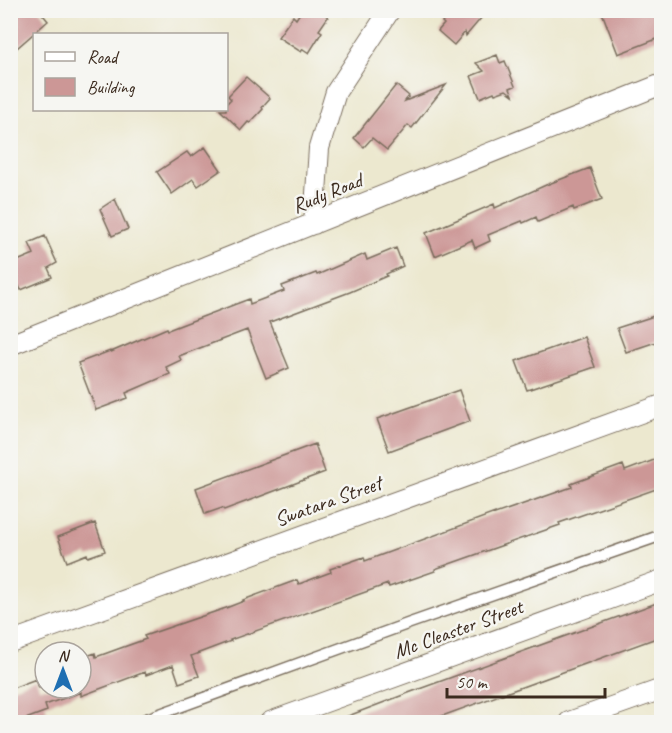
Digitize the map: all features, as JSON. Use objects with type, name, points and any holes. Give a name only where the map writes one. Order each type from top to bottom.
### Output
[{"type":"street","points":[[314,224],[319,148],[336,92],[390,10]]},
{"type":"street","name":"Rudy Road","points":[[10,345],[662,84]]},
{"type":"street","name":"Swatara Street","points":[[10,642],[662,405]]},
{"type":"street","name":"Mc Cleaster Street","points":[[270,723],[662,580]]},
{"type":"street","points":[[569,723],[662,689]]},
{"type":"lane","points":[[138,723],[662,534]]},
{"type":"building","points":[[10,10],[39,10],[48,21],[10,54]]},
{"type":"building","points":[[302,10],[319,10],[328,17],[319,30],[322,32],[309,53],[303,49],[301,52],[278,37],[293,16],[296,19]]},
{"type":"building","points":[[452,10],[488,10],[466,36],[465,32],[454,45],[438,31]]},
{"type":"building","points":[[601,10],[655,10],[662,28],[662,37],[618,54]]},
{"type":"building","points":[[497,55],[500,63],[505,61],[515,86],[510,88],[513,95],[506,90],[480,98],[471,76],[484,71],[476,63]]},
{"type":"building","points":[[246,77],[270,98],[262,107],[263,109],[241,130],[221,111],[228,111],[228,102],[231,99],[228,96]]},
{"type":"building","points":[[396,85],[409,96],[405,101],[446,85],[412,128],[408,125],[387,150],[372,138],[364,147],[354,138]]},
{"type":"building","points":[[205,147],[221,170],[198,186],[193,179],[172,194],[157,172],[187,152],[191,157]]},
{"type":"building","points":[[590,168],[602,199],[574,210],[573,207],[538,222],[536,217],[523,223],[522,221],[488,235],[490,241],[475,248],[472,240],[435,256],[426,233],[494,204],[495,208]]},
{"type":"building","points":[[115,199],[128,229],[112,236],[100,209]]},
{"type":"building","points":[[45,236],[57,263],[48,268],[52,277],[21,290],[19,286],[10,290],[10,264],[34,254],[29,243]]},
{"type":"building","points":[[396,248],[403,266],[386,274],[387,276],[270,322],[289,368],[266,378],[247,330],[179,356],[181,360],[166,367],[170,374],[126,393],[128,398],[96,410],[78,363],[249,299],[250,304],[284,291],[282,286],[316,273],[317,275],[365,254],[367,260]]},
{"type":"building","points":[[654,316],[662,340],[626,352],[617,328]]},
{"type":"building","points":[[584,337],[595,367],[527,390],[516,361]]},
{"type":"building","points":[[459,390],[470,421],[389,451],[377,419]]},
{"type":"building","points":[[315,444],[325,472],[224,510],[222,508],[205,514],[196,488]]},
{"type":"building","points":[[662,457],[662,487],[559,523],[560,525],[435,569],[435,571],[389,587],[388,584],[230,640],[191,656],[199,676],[179,683],[173,665],[146,675],[145,672],[93,692],[93,654],[95,653],[96,657],[146,639],[144,636],[226,608],[297,580],[299,584],[331,572],[330,569],[364,557],[365,561],[572,487],[571,484],[623,465],[625,471]]},
{"type":"building","points":[[95,523],[105,551],[88,557],[87,554],[67,562],[58,537]]},
{"type":"building","points":[[662,601],[662,636],[423,723],[335,723],[335,721],[411,692]]},
{"type":"building","points":[[33,680],[33,700],[59,700],[45,705],[47,711],[10,723],[10,689]]}]
